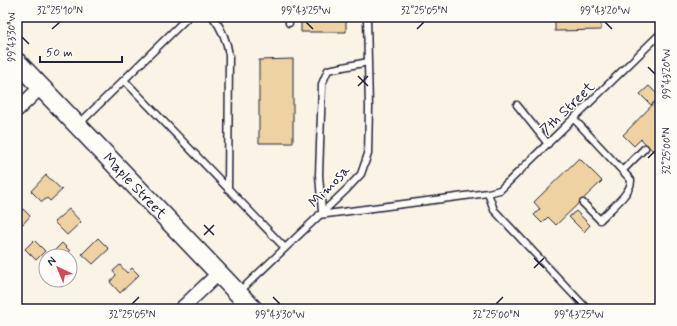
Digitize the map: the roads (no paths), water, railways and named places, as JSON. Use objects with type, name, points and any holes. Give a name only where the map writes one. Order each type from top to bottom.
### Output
[{"type":"main road","name":"Maple Street","points":[[17,62],[253,309]]},
{"type":"street","points":[[17,110],[41,87]]},
{"type":"street","points":[[181,309],[219,273]]},
{"type":"lane","points":[[78,125],[188,17]]},
{"type":"lane","points":[[214,17],[227,42],[229,55],[228,189]]},
{"type":"lane","name":"Mimosa","points":[[238,293],[321,214],[360,174],[368,154],[368,17]]},
{"type":"lane","name":"7th Street","points":[[488,194],[500,190],[660,34]]},
{"type":"lane","points":[[368,62],[328,70],[322,84],[319,175],[321,214],[488,194],[494,210],[587,309]]},
{"type":"lane","points":[[124,80],[284,248]]},
{"type":"lane","points":[[517,106],[548,144]]},
{"type":"lane","points":[[574,119],[631,180],[628,191],[600,220],[583,203]]},
{"type":"lane","points":[[623,170],[645,148]]}]
